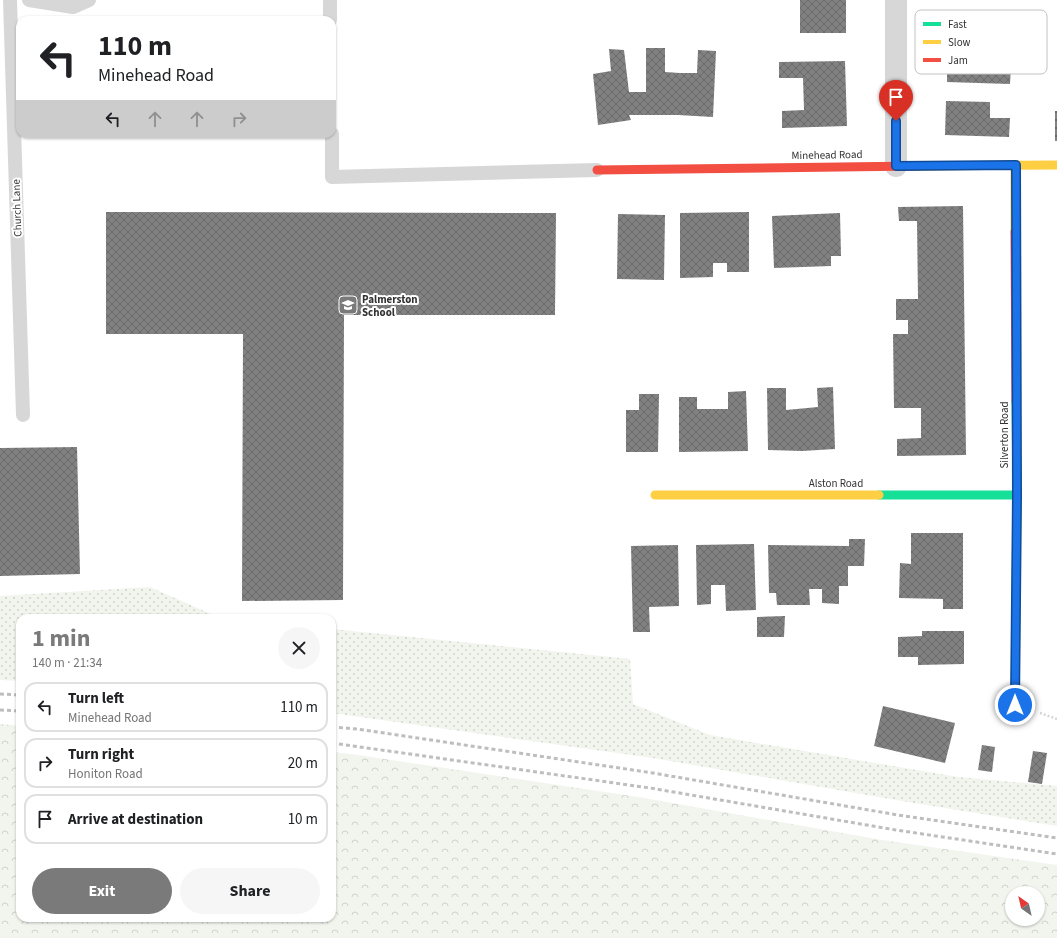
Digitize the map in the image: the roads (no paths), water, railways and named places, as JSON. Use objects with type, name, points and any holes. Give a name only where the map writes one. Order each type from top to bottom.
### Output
[{"type":"street","points":[[896,0],[896,166]]},
{"type":"street","name":"Silverton Road","points":[[1015,705],[1017,495],[1016,165]]},
{"type":"street","name":"Minehead Road","points":[[597,170],[1057,165]]},
{"type":"street","name":"Alston Road","points":[[655,496],[1017,495]]},
{"type":"lane","name":"Church Lane","points":[[10,0],[23,415]]},
{"type":"lane","points":[[30,0],[73,7],[89,0]]},
{"type":"lane","points":[[330,0],[330,16]]},
{"type":"lane","points":[[332,138],[332,177],[597,170]]},
{"type":"railway","points":[[0,694],[16,695]]},
{"type":"railway","points":[[0,710],[16,711]]},
{"type":"railway","points":[[336,727],[357,729],[653,773],[898,815],[1057,838]]},
{"type":"railway","points":[[336,744],[650,788],[896,830],[1057,854]]},
{"type":"place","name":"Palmerston School","points":[[348,305]]}]
